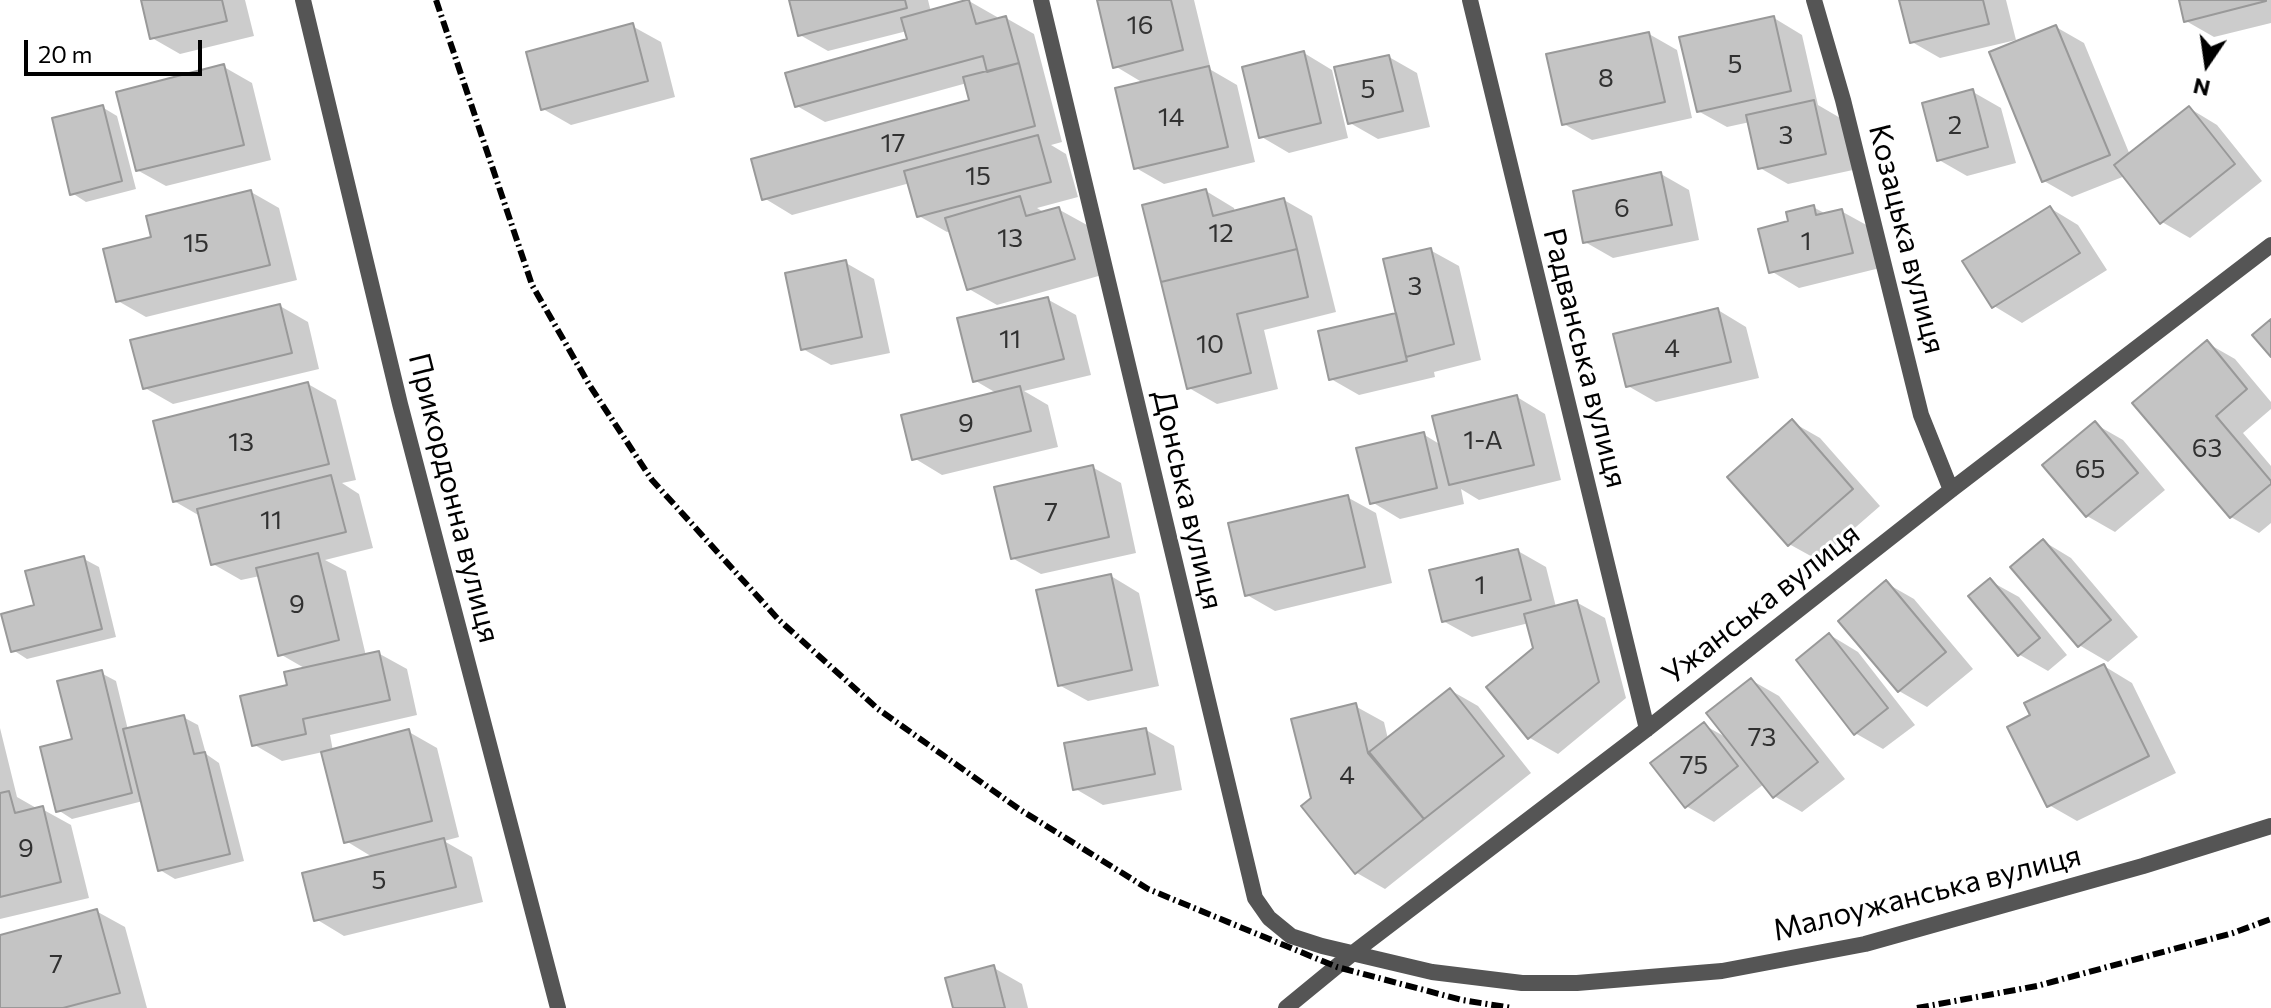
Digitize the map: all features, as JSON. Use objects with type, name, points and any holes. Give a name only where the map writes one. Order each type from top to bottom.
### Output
[{"type":"street","name":"Прикордонна вулиця","points":[[303,0],[404,419],[558,1008]]},
{"type":"street","name":"Донська вулиця","points":[[1041,0],[1255,898],[1269,918],[1291,936],[1353,953]]},
{"type":"street","name":"Радванська вулиця","points":[[1470,0],[1647,729]]},
{"type":"street","name":"Козацька вулиця","points":[[1814,0],[1843,100],[1921,415],[1951,490]]},
{"type":"street","name":"Ужанська вулиця","points":[[1286,1008],[1353,953],[2271,245]]},
{"type":"street","name":"Малоужанська вулиця","points":[[1353,953],[1432,972],[1522,983],[1577,983],[1722,971],[1865,944],[2143,866],[2271,826]]},
{"type":"building","points":[[141,0],[222,0],[227,21],[150,39]]},
{"type":"building","points":[[789,0],[905,0],[907,8],[798,36]]},
{"type":"building","points":[[969,0],[976,24],[1006,16],[1019,63],[987,72],[983,56],[795,107],[785,73],[907,39],[901,18]]},
{"type":"building","points":[[1097,0],[1171,0],[1183,50],[1113,68]]},
{"type":"building","points":[[1899,0],[1983,0],[1989,24],[1910,43]]},
{"type":"building","points":[[2179,0],[2266,0],[2266,1],[2184,22]]},
{"type":"building","points":[[1774,16],[1791,91],[1697,112],[1679,37]]},
{"type":"building","points":[[633,23],[648,81],[541,110],[526,52]]},
{"type":"building","points":[[2056,25],[2110,155],[2042,182],[1989,52]]},
{"type":"building","points":[[1649,32],[1665,102],[1562,125],[1546,54]]},
{"type":"building","points":[[1304,51],[1321,123],[1259,138],[1242,67]]},
{"type":"building","points":[[1389,55],[1403,111],[1348,124],[1334,67]]},
{"type":"building","points":[[1019,63],[1035,126],[762,200],[751,159],[969,100],[963,77]]},
{"type":"building","points":[[224,64],[244,145],[136,171],[116,92]]},
{"type":"building","points":[[1209,66],[1228,147],[1134,169],[1115,88]]},
{"type":"building","points":[[1973,89],[1988,147],[1937,161],[1922,103]]},
{"type":"building","points":[[1814,100],[1826,154],[1758,169],[1746,115]]},
{"type":"building","points":[[103,105],[122,181],[70,195],[52,118]]},
{"type":"building","points":[[2189,106],[2235,164],[2160,224],[2114,165]]},
{"type":"building","points":[[1038,135],[1051,182],[917,217],[904,171]]},
{"type":"building","points":[[1661,172],[1672,225],[1583,243],[1573,191]]},
{"type":"building","points":[[1206,189],[1213,216],[1284,198],[1297,249],[1161,282],[1142,205]]},
{"type":"building","points":[[251,190],[270,265],[116,302],[103,249],[151,237],[146,216]]},
{"type":"building","points":[[1020,196],[1026,216],[1059,207],[1075,259],[967,290],[945,218]]},
{"type":"building","points":[[1814,205],[1816,215],[1842,209],[1853,253],[1769,273],[1758,229],[1788,221],[1786,212]]},
{"type":"building","points":[[2050,206],[2080,253],[1992,308],[1962,261]]},
{"type":"building","points":[[1431,248],[1454,344],[1406,357],[1383,259]]},
{"type":"building","points":[[1297,249],[1308,297],[1237,314],[1251,373],[1187,389],[1161,282]]},
{"type":"building","points":[[846,260],[862,337],[801,350],[785,273]]},
{"type":"building","points":[[1048,297],[1064,359],[973,382],[957,318]]},
{"type":"building","points":[[280,304],[292,353],[143,389],[130,340]]},
{"type":"building","points":[[1718,308],[1731,362],[1626,387],[1613,334]]},
{"type":"building","points":[[1396,313],[1407,361],[1329,380],[1318,331]]},
{"type":"building","points":[[2271,319],[2271,357],[2252,335]]},
{"type":"building","points":[[2207,340],[2247,389],[2216,416],[2271,481],[2230,518],[2132,403]]},
{"type":"building","points":[[308,382],[329,464],[173,502],[153,421]]},
{"type":"building","points":[[1020,386],[1031,431],[912,460],[901,415]]},
{"type":"building","points":[[1517,395],[1534,465],[1449,485],[1432,416]]},
{"type":"building","points":[[1792,419],[1853,489],[1788,546],[1727,477]]},
{"type":"building","points":[[2095,421],[2138,473],[2086,517],[2042,465]]},
{"type":"building","points":[[1424,432],[1437,488],[1370,504],[1356,448]]},
{"type":"building","points":[[1093,465],[1109,537],[1011,559],[994,487]]},
{"type":"building","points":[[331,475],[346,532],[211,565],[197,509]]},
{"type":"building","points":[[1348,495],[1365,567],[1245,596],[1228,523]]},
{"type":"building","points":[[2043,539],[2111,620],[2078,647],[2010,567]]},
{"type":"building","points":[[1518,549],[1531,600],[1442,622],[1429,570]]},
{"type":"building","points":[[318,553],[339,640],[278,656],[256,568]]},
{"type":"building","points":[[84,556],[102,629],[11,652],[1,614],[34,605],[25,571]]},
{"type":"building","points":[[1111,574],[1132,670],[1058,686],[1036,590]]},
{"type":"building","points":[[1990,578],[2040,638],[2018,656],[1968,596]]},
{"type":"building","points":[[1886,580],[1946,652],[1898,692],[1838,621]]},
{"type":"building","points":[[1577,600],[1599,682],[1528,739],[1486,687],[1533,648],[1524,614]]},
{"type":"building","points":[[1829,633],[1888,708],[1854,735],[1796,660]]},
{"type":"building","points":[[379,651],[390,700],[303,719],[306,734],[252,746],[240,696],[287,685],[284,672]]},
{"type":"building","points":[[2104,664],[2149,756],[2047,807],[2007,727],[2030,715],[2024,703]]},
{"type":"building","points":[[102,670],[132,793],[56,812],[40,747],[72,739],[57,681]]},
{"type":"building","points":[[1751,678],[1818,762],[1773,798],[1706,713]]},
{"type":"building","points":[[1450,688],[1504,756],[1424,819],[1369,752]]},
{"type":"building","points":[[1356,703],[1368,753],[1424,819],[1355,874],[1301,806],[1311,798],[1291,719]]},
{"type":"building","points":[[184,715],[194,754],[205,752],[230,854],[158,871],[123,729]]},
{"type":"building","points":[[1704,722],[1738,766],[1685,808],[1650,763]]},
{"type":"building","points":[[1146,728],[1155,774],[1073,790],[1064,743]]},
{"type":"building","points":[[409,729],[432,821],[344,843],[321,752]]},
{"type":"building","points":[[9,791],[15,813],[43,806],[61,882],[0,897],[0,793]]},
{"type":"building","points":[[444,838],[456,887],[314,921],[302,873]]},
{"type":"building","points":[[97,909],[120,993],[63,1008],[0,1008],[0,935]]},
{"type":"building","points":[[994,965],[1005,1008],[953,1008],[945,978]]},
{"type":"railway","points":[[436,0],[532,285],[590,386],[652,480],[779,620],[878,709],[1019,809],[1148,889],[1337,967],[1462,1000],[1512,1008]]},
{"type":"railway","points":[[1917,1008],[2037,986],[2233,933],[2271,919]]}]
